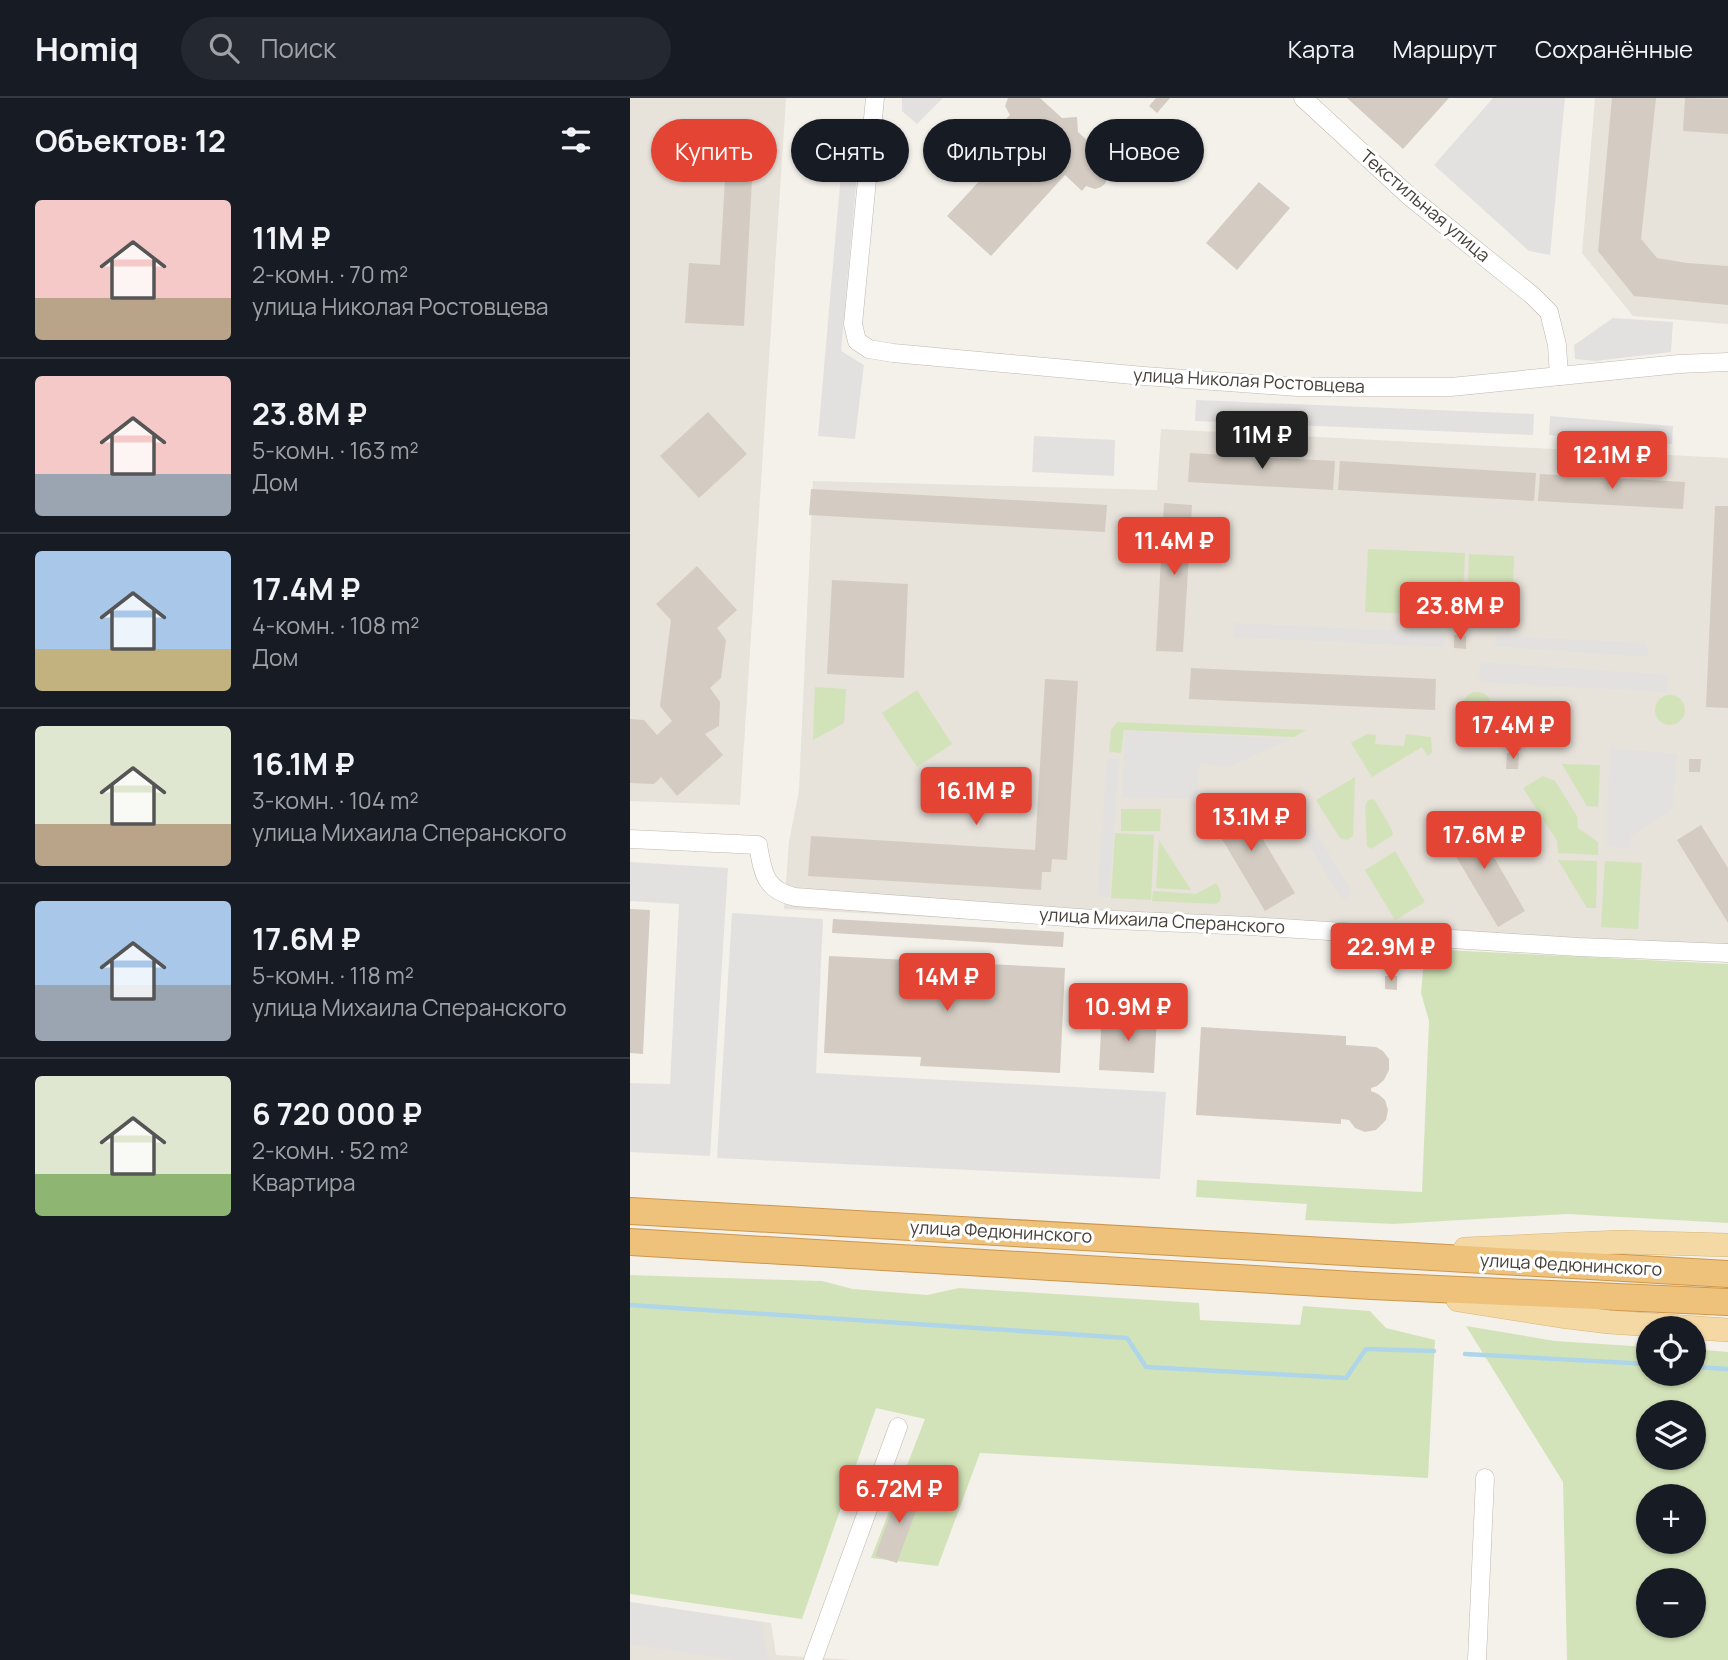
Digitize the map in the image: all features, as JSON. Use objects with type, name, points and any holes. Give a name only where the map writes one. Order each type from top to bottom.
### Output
[{"type":"highway","name":"улица Федюнинского","points":[[630,1211],[1728,1274]]},
{"type":"highway","name":"улица Федюнинского","points":[[630,1242],[1371,1286],[1728,1302]]},
{"type":"main road","name":"улица Федюнинского","points":[[1371,1253],[1619,1242],[1728,1245]]},
{"type":"main road","name":"улица Федюнинского","points":[[1371,1286],[1560,1316],[1728,1330]]},
{"type":"street","name":"улица Николая Ростовцева","points":[[875,98],[853,324],[857,341],[869,349],[1144,376],[1297,387],[1451,387],[1728,362]]},
{"type":"street","name":"Текстильная улица","points":[[1303,98],[1409,196],[1549,312],[1557,345],[1559,376]]},
{"type":"street","name":"улица Михаила Сперанского","points":[[630,839],[758,845],[768,881],[780,894],[795,897],[1093,919],[1728,953]]},
{"type":"street","points":[[813,1660],[898,1427]]},
{"type":"street","points":[[1477,1660],[1485,1478]]},
{"type":"shaded area","points":[[630,98],[786,98],[740,805],[630,801]]},
{"type":"shaded area","points":[[902,98],[943,98],[917,124],[902,111]]},
{"type":"shaded area","points":[[1493,98],[1565,98],[1550,255],[1529,251],[1434,165]]},
{"type":"shaded area","points":[[1595,98],[1728,98],[1728,324],[1633,316],[1582,253]]},
{"type":"shaded area","points":[[840,182],[856,182],[841,351],[864,365],[855,439],[818,436]]},
{"type":"shaded area","points":[[1613,318],[1673,322],[1671,352],[1595,361],[1575,359],[1574,345]]},
{"type":"shaded area","points":[[1196,400],[1534,414],[1533,435],[1195,421]]},
{"type":"shaded area","points":[[1550,416],[1673,426],[1672,444],[1549,435]]},
{"type":"shaded area","points":[[1161,429],[1728,458],[1728,960],[784,909],[789,842],[799,790],[813,481],[1157,490]]},
{"type":"shaded area","points":[[1034,436],[1115,440],[1114,476],[1032,472]]},
{"type":"shaded area","points":[[1233,623],[1445,633],[1444,647],[1233,637]]},
{"type":"shaded area","points":[[1497,636],[1645,643],[1650,657],[1493,646]]},
{"type":"shaded area","points":[[1481,662],[1668,675],[1667,692],[1479,682]]},
{"type":"shaded area","points":[[1125,731],[1290,739],[1230,766],[1199,764],[1197,799],[1122,797]]},
{"type":"shaded area","points":[[1610,748],[1677,754],[1672,810],[1631,836],[1630,849],[1606,846]]},
{"type":"shaded area","points":[[1107,759],[1119,759],[1109,897],[1097,896]]},
{"type":"shaded area","points":[[1292,793],[1353,894],[1342,900],[1282,800]]},
{"type":"shaded area","points":[[630,862],[728,868],[710,1156],[630,1152],[630,1083],[670,1084],[679,904],[630,901]]},
{"type":"shaded area","points":[[732,913],[823,919],[816,1073],[1166,1092],[1160,1179],[717,1158]]},
{"type":"shaded area","points":[[630,1602],[771,1623],[776,1655],[853,1660],[630,1660]]},
{"type":"shaded area","points":[[630,1602],[761,1622],[769,1660],[735,1660],[630,1644]]},
{"type":"green space","points":[[1368,549],[1465,553],[1462,616],[1365,612]]},
{"type":"green space","points":[[1469,554],[1514,556],[1512,618],[1467,617]]},
{"type":"green space","points":[[815,687],[846,689],[844,723],[813,740]]},
{"type":"green space","points":[[917,690],[952,744],[917,767],[882,713]]},
{"type":"green space","points":[[1477,692],[1487,696],[1491,706],[1487,716],[1477,720],[1467,716],[1463,706],[1467,696]]},
{"type":"green space","points":[[1670,695],[1681,699],[1685,710],[1681,721],[1670,725],[1659,721],[1655,710],[1659,699]]},
{"type":"green space","points":[[1117,722],[1306,730],[1294,737],[1124,730],[1121,753],[1109,752],[1111,730]]},
{"type":"green space","points":[[1367,734],[1376,735],[1375,744],[1404,746],[1406,734],[1431,737],[1432,752],[1428,756],[1422,747],[1372,777],[1351,743]]},
{"type":"green space","points":[[1562,764],[1600,765],[1598,807],[1587,806]]},
{"type":"green space","points":[[1543,776],[1555,781],[1577,816],[1578,828],[1598,842],[1598,855],[1558,853],[1557,841],[1523,788]]},
{"type":"green space","points":[[1355,777],[1353,836],[1347,840],[1340,838],[1316,800]]},
{"type":"green space","points":[[1374,799],[1393,835],[1371,849],[1367,846],[1365,806],[1368,800]]},
{"type":"green space","points":[[1121,809],[1161,809],[1160,831],[1121,831]]},
{"type":"green space","points":[[1115,833],[1154,835],[1151,900],[1111,898]]},
{"type":"green space","points":[[1159,840],[1191,890],[1156,888]]},
{"type":"green space","points":[[1395,851],[1425,902],[1395,920],[1365,870]]},
{"type":"green space","points":[[1558,860],[1597,861],[1596,908],[1587,908]]},
{"type":"green space","points":[[1605,861],[1642,863],[1638,929],[1601,927]]},
{"type":"green space","points":[[1216,883],[1221,896],[1216,904],[1152,901],[1153,891],[1196,894]]},
{"type":"green space","points":[[1425,949],[1728,964],[1728,1223],[1567,1214],[1393,1224],[1305,1220],[1307,1204],[1196,1197],[1197,1180],[1422,1192],[1429,1021],[1421,993]]},
{"type":"green space","points":[[630,1275],[822,1281],[853,1289],[927,1295],[959,1288],[1199,1303],[1200,1320],[1300,1325],[1303,1306],[1370,1311],[1386,1328],[1435,1340],[1428,1478],[980,1453],[938,1566],[871,1558],[925,1419],[876,1408],[802,1619],[630,1594]]},
{"type":"green space","points":[[1466,1326],[1555,1341],[1636,1346],[1636,1386],[1706,1386],[1706,1350],[1728,1352],[1728,1660],[1567,1660],[1563,1482]]},
{"type":"building","points":[[1008,98],[1040,98],[1062,118],[1077,117],[1078,132],[1085,138],[1085,182],[1106,182],[1105,184],[1095,189],[1086,186],[1082,191],[1071,181],[1071,119],[1006,119],[1010,115],[1005,106]]},
{"type":"building","points":[[1156,98],[1170,98],[1157,113],[1149,106]]},
{"type":"building","points":[[1347,98],[1449,98],[1403,149]]},
{"type":"building","points":[[1612,98],[1656,98],[1641,239],[1657,258],[1728,266],[1728,305],[1634,296],[1598,251]]},
{"type":"building","points":[[1685,98],[1728,99],[1728,134],[1683,131]]},
{"type":"building","points":[[725,182],[752,182],[744,326],[685,323],[689,263],[720,265]]},
{"type":"building","points":[[978,182],[1059,182],[991,256],[947,216]]},
{"type":"building","points":[[1259,182],[1290,208],[1237,270],[1206,243]]},
{"type":"building","points":[[708,412],[747,454],[699,498],[660,456]]},
{"type":"building","points":[[1190,453],[1335,461],[1333,490],[1188,482]]},
{"type":"building","points":[[1340,461],[1536,473],[1534,501],[1338,490]]},
{"type":"building","points":[[1540,474],[1685,482],[1683,509],[1538,501]]},
{"type":"building","points":[[811,489],[1107,505],[1105,532],[809,515]]},
{"type":"building","points":[[1164,503],[1192,505],[1183,652],[1156,651]]},
{"type":"building","points":[[1715,506],[1728,506],[1728,708],[1706,707]]},
{"type":"building","points":[[697,566],[737,610],[717,628],[726,640],[721,678],[710,688],[720,702],[719,726],[705,734],[723,755],[677,796],[661,777],[654,784],[630,783],[630,719],[644,720],[657,735],[672,721],[660,706],[671,620],[656,604]]},
{"type":"building","points":[[832,580],[908,584],[904,678],[827,674]]},
{"type":"building","points":[[1454,635],[1466,636],[1466,649],[1454,648]]},
{"type":"building","points":[[1191,668],[1436,679],[1435,710],[1189,699]]},
{"type":"building","points":[[1045,679],[1078,681],[1067,860],[1052,859],[1051,872],[1042,872],[1041,890],[808,876],[811,836],[1035,850]]},
{"type":"building","points":[[1507,753],[1519,753],[1518,769],[1506,769]]},
{"type":"building","points":[[1689,759],[1701,759],[1700,772],[1689,772]]},
{"type":"building","points":[[1237,796],[1295,893],[1265,911],[1207,814]]},
{"type":"building","points":[[1470,816],[1525,911],[1498,927],[1442,833]]},
{"type":"building","points":[[1701,825],[1728,868],[1728,923],[1677,840]]},
{"type":"building","points":[[630,909],[650,910],[643,1054],[630,1053]]},
{"type":"building","points":[[833,919],[1064,932],[1063,947],[832,933]]},
{"type":"building","points":[[829,956],[1065,968],[1060,1073],[920,1066],[921,1057],[824,1053]]},
{"type":"building","points":[[1385,976],[1397,976],[1397,990],[1385,989]]},
{"type":"building","points":[[1102,1012],[1157,1015],[1154,1073],[1099,1070]]},
{"type":"building","points":[[1201,1027],[1346,1036],[1346,1045],[1376,1047],[1389,1059],[1389,1070],[1384,1080],[1371,1088],[1371,1091],[1385,1100],[1388,1110],[1386,1120],[1376,1130],[1365,1132],[1355,1128],[1349,1120],[1341,1119],[1341,1124],[1196,1115]]},
{"type":"building","points":[[901,1486],[922,1494],[897,1563],[875,1556]]},
{"type":"waterway","points":[[630,1305],[1127,1338],[1146,1367],[1346,1378],[1366,1349],[1434,1351]]},
{"type":"waterway","points":[[1465,1354],[1636,1363]]},
{"type":"waterway","points":[[1706,1368],[1728,1369]]}]
